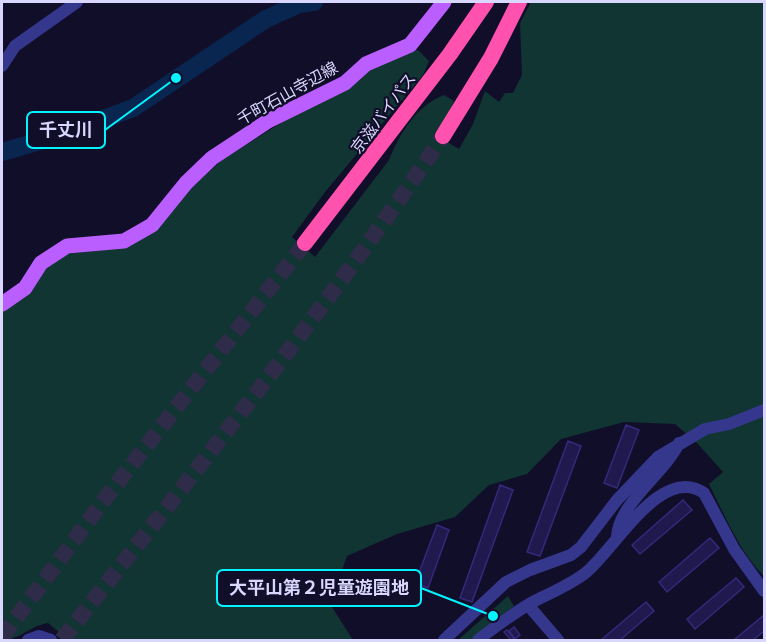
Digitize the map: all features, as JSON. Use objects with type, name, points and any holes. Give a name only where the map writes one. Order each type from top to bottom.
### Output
[{"type":"highway","points":[[443,136],[491,58],[519,2]]},
{"type":"highway","name":"京滋バイパス","points":[[305,243],[482,9]]},
{"type":"main road","name":"千町石山寺辺線","points":[[2,304],[25,288],[41,263],[67,246],[124,241],[152,225],[186,183],[212,158],[268,121],[345,83],[366,64],[410,45],[444,2]]},
{"type":"street","points":[[2,66],[15,46],[77,2]]},
{"type":"street","points":[[444,640],[506,582],[530,570],[571,555],[581,547],[635,480],[658,457],[705,429],[765,410]]},
{"type":"street","points":[[617,539],[617,529],[624,516],[636,498],[669,463],[680,442]]},
{"type":"street","points":[[478,640],[528,605],[584,574],[655,499],[670,491],[697,488],[704,493],[734,549],[765,591]]},
{"type":"street","points":[[528,605],[558,640]]},
{"type":"street","points":[[27,640],[39,636],[51,640]]},
{"type":"green space","points":[[531,2],[764,2],[764,576],[747,556],[709,484],[723,472],[697,443],[675,424],[624,422],[561,439],[527,474],[489,485],[455,517],[397,534],[347,556],[330,604],[353,640],[68,640],[48,623],[34,627],[14,638],[2,640],[2,307],[46,264],[66,254],[128,246],[223,159],[364,72],[410,50],[418,50],[429,61],[423,75],[325,192],[292,237],[315,257],[389,160],[404,130],[425,106],[444,95],[454,101],[448,116],[434,134],[459,149],[473,124],[485,91],[499,102],[505,93],[513,93],[522,75],[520,23]]},
{"type":"green space","points":[[508,596],[514,606],[470,640],[458,640]]},
{"type":"building","points":[[626,425],[639,430],[617,488],[604,483]]},
{"type":"building","points":[[568,441],[581,446],[540,556],[527,552]]},
{"type":"building","points":[[500,485],[513,490],[472,602],[460,598]]},
{"type":"building","points":[[683,500],[692,510],[640,554],[632,545]]},
{"type":"building","points":[[437,525],[449,530],[428,588],[415,583]]},
{"type":"building","points":[[710,538],[719,548],[667,592],[659,582]]},
{"type":"building","points":[[736,578],[744,587],[695,629],[687,619]]},
{"type":"building","points":[[646,602],[654,611],[620,640],[601,640]]},
{"type":"building","points":[[764,615],[764,631],[753,640],[734,640]]},
{"type":"building","points":[[514,627],[520,635],[515,639],[509,631]]},
{"type":"building","points":[[507,630],[515,640],[511,640],[504,632]]},
{"type":"waterway","points":[[2,152],[64,134],[133,108],[266,19],[299,4],[314,2]]},
{"type":"tunnel","points":[[62,640],[305,329],[443,136]]},
{"type":"tunnel","points":[[2,637],[104,500],[305,243]]},
{"type":"place","name":"千丈川","points":[[176,78]]},
{"type":"place","name":"大平山第２児童遊園地","points":[[493,616]]}]
